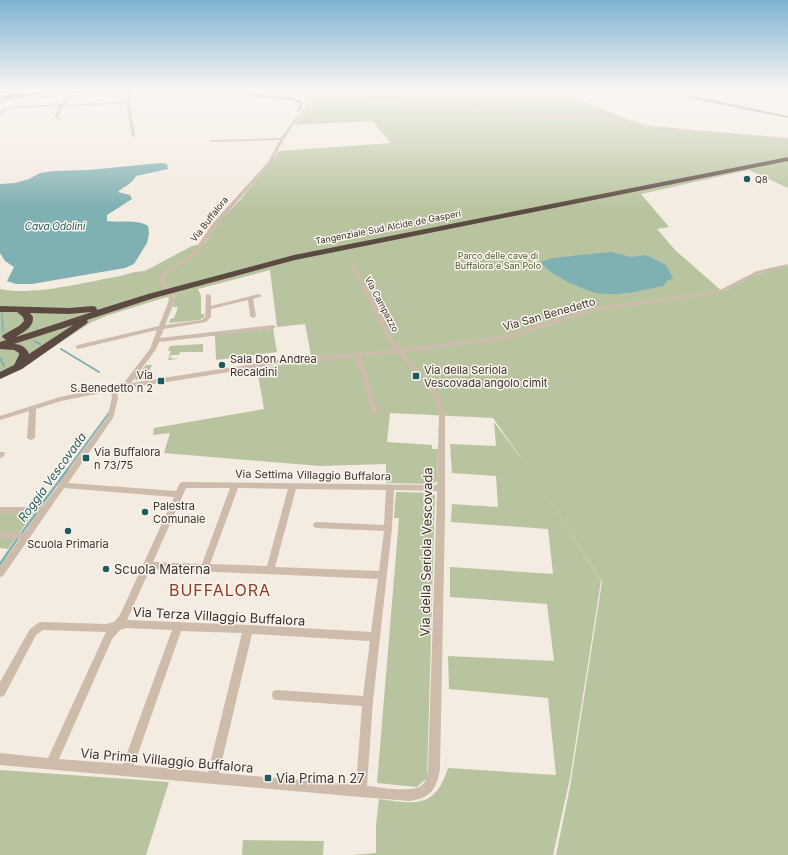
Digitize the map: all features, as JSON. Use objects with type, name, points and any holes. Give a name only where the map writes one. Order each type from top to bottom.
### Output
[{"type":"highway","name":"Tangenziale Sud Alcide de Gasperi","points":[[0,340],[183,284],[309,252],[788,159]]},
{"type":"highway","name":"Tangenziale Sud Alcide de Gasperi","points":[[0,347],[151,296],[167,289],[311,254],[788,159]]},
{"type":"highway","points":[[0,309],[85,310],[167,289]]},
{"type":"highway","points":[[0,376],[18,367],[88,319],[151,296]]},
{"type":"highway","points":[[0,340],[15,333],[28,323],[28,315],[16,309]]},
{"type":"highway","points":[[0,347],[16,347],[23,351],[25,356],[18,367]]},
{"type":"street","points":[[133,130],[134,136]]},
{"type":"street","name":"Via Buffalora","points":[[126,386],[148,357],[163,326],[173,298],[162,283],[163,275],[170,268],[195,253],[215,224],[270,162],[288,130]]},
{"type":"street","points":[[685,130],[788,139]]},
{"type":"street","points":[[212,141],[282,139]]},
{"type":"street","points":[[248,178],[255,179]]},
{"type":"street","name":"Via Campazzo","points":[[352,264],[398,351]]},
{"type":"street","name":"Via San Benedetto","points":[[0,418],[60,398],[126,386],[291,360],[398,351],[493,340],[514,335],[590,310],[714,293],[728,289],[748,276],[788,265]]},
{"type":"street","points":[[78,347],[163,326],[204,321],[208,317],[208,296]]},
{"type":"street","points":[[208,308],[259,296]]},
{"type":"street","points":[[250,298],[253,316]]},
{"type":"street","points":[[157,340],[273,327]]},
{"type":"street","name":"Via della Seriola Vescovada","points":[[398,351],[431,388],[440,403],[442,415],[442,488],[434,769]]},
{"type":"street","points":[[357,354],[376,413]]},
{"type":"street","points":[[0,573],[110,418],[114,407],[114,388]]},
{"type":"street","points":[[31,438],[33,408]]},
{"type":"street","points":[[205,567],[235,485]]},
{"type":"street","name":"Via Settima Villaggio Buffalora","points":[[181,489],[235,485],[442,488]]},
{"type":"street","points":[[51,763],[109,636],[123,618],[181,489],[61,486]]},
{"type":"street","points":[[270,570],[292,486]]},
{"type":"street","points":[[361,791],[368,701],[388,528],[390,488]]},
{"type":"street","points":[[0,510],[44,510]]},
{"type":"street","points":[[316,525],[388,528]]},
{"type":"street","points":[[0,534],[26,536]]},
{"type":"street","points":[[147,565],[382,575]]},
{"type":"street","name":"Via Terza Villaggio Buffalora","points":[[0,692],[33,632],[44,626],[106,628],[126,624],[248,629],[375,637]]},
{"type":"street","points":[[127,770],[178,627]]},
{"type":"street","points":[[212,778],[248,629]]},
{"type":"street","points":[[277,696],[368,701]]},
{"type":"street","name":"Via Prima Villaggio Buffalora","points":[[0,759],[409,795],[419,794],[427,790],[432,782],[434,769]]},
{"type":"green space","name":"Parco delle cave di Buffalora e San Polo","points":[[380,130],[680,130],[788,139],[788,188],[749,170],[641,194],[669,227],[657,229],[675,250],[723,292],[769,270],[788,266],[788,855],[556,855],[570,787],[602,582],[527,465],[601,581],[570,778],[553,855],[353,855],[376,853],[376,825],[379,799],[403,802],[422,801],[437,791],[448,768],[556,775],[548,698],[449,689],[448,656],[554,661],[547,604],[450,597],[450,567],[553,574],[548,529],[451,522],[452,504],[498,507],[496,476],[452,473],[450,444],[496,446],[494,422],[524,462],[493,418],[390,413],[387,442],[432,445],[432,449],[438,449],[437,481],[433,484],[386,483],[386,464],[320,466],[164,453],[170,433],[153,435],[154,428],[264,409],[257,369],[298,362],[308,406],[297,357],[311,355],[305,324],[277,327],[270,270],[160,299],[106,316],[90,323],[21,368],[0,379],[0,289],[13,291],[42,290],[145,271],[192,246],[205,243],[219,222],[241,199],[279,151],[391,143]]},
{"type":"green space","points":[[198,289],[201,296],[201,314],[204,314],[204,317],[200,320],[169,323],[170,319],[174,318],[178,307],[173,307],[175,295]]},
{"type":"green space","points":[[273,329],[277,352],[216,360],[215,335]]},
{"type":"green space","points":[[203,344],[203,352],[180,352],[179,355],[171,355],[170,358],[178,359],[168,360],[171,351],[168,351],[170,346]]},
{"type":"green space","points":[[146,365],[152,365],[146,376],[153,376],[152,378],[134,379]]},
{"type":"green space","points":[[396,492],[433,493],[435,495],[427,778],[417,787],[377,783],[399,518],[394,518]]},
{"type":"green space","points":[[0,511],[34,512],[8,549],[0,548]]},
{"type":"green space","points":[[0,770],[169,782],[146,855],[0,855]]},
{"type":"green space","points":[[243,840],[324,841],[323,855],[242,855]]},
{"type":"water","name":"Cava Odolini","points":[[161,163],[167,164],[168,169],[136,176],[132,182],[118,192],[130,195],[132,199],[107,215],[107,221],[133,222],[148,226],[149,234],[147,243],[134,264],[125,268],[32,284],[16,284],[7,281],[14,267],[5,261],[0,253],[0,184],[15,183],[29,179],[40,173],[54,171],[88,170]]},
{"type":"water","points":[[611,252],[631,257],[645,255],[650,257],[666,265],[673,278],[667,281],[663,286],[642,291],[605,294],[590,291],[560,278],[545,267],[541,262],[552,258]]},
{"type":"waterway","name":"Roggia Vescovada","points":[[2,313],[3,332]]},
{"type":"waterway","name":"Roggia Vescovada","points":[[34,341],[40,344]]},
{"type":"waterway","name":"Roggia Vescovada","points":[[61,349],[99,372]]},
{"type":"waterway","points":[[0,358],[4,366]]},
{"type":"waterway","name":"Roggia Vescovada","points":[[67,470],[109,413]]},
{"type":"waterway","name":"Roggia Vescovada","points":[[39,508],[68,469]]},
{"type":"waterway","name":"Roggia Vescovada","points":[[21,534],[37,512]]},
{"type":"waterway","name":"Roggia Vescovada","points":[[0,564],[18,538]]},
{"type":"place","name":"Q8","points":[[747,179]]},
{"type":"place","name":"Sala Don Andrea Recaldini","points":[[222,365]]},
{"type":"place","name":"Via della Seriola Vescovada angolo cimit","points":[[416,376]]},
{"type":"place","name":"Via S.Benedetto n 2","points":[[161,381]]},
{"type":"place","name":"Via Buffalora n 73/75","points":[[86,458]]},
{"type":"place","name":"Palestra Comunale","points":[[145,512]]},
{"type":"place","name":"Scuola Primaria","points":[[68,531]]},
{"type":"place","name":"Scuola Materna","points":[[106,569]]},
{"type":"place","name":"Via Prima n 27","points":[[268,778]]},
{"type":"district","name":"BUFFALORA","points":[[220,590]]}]
